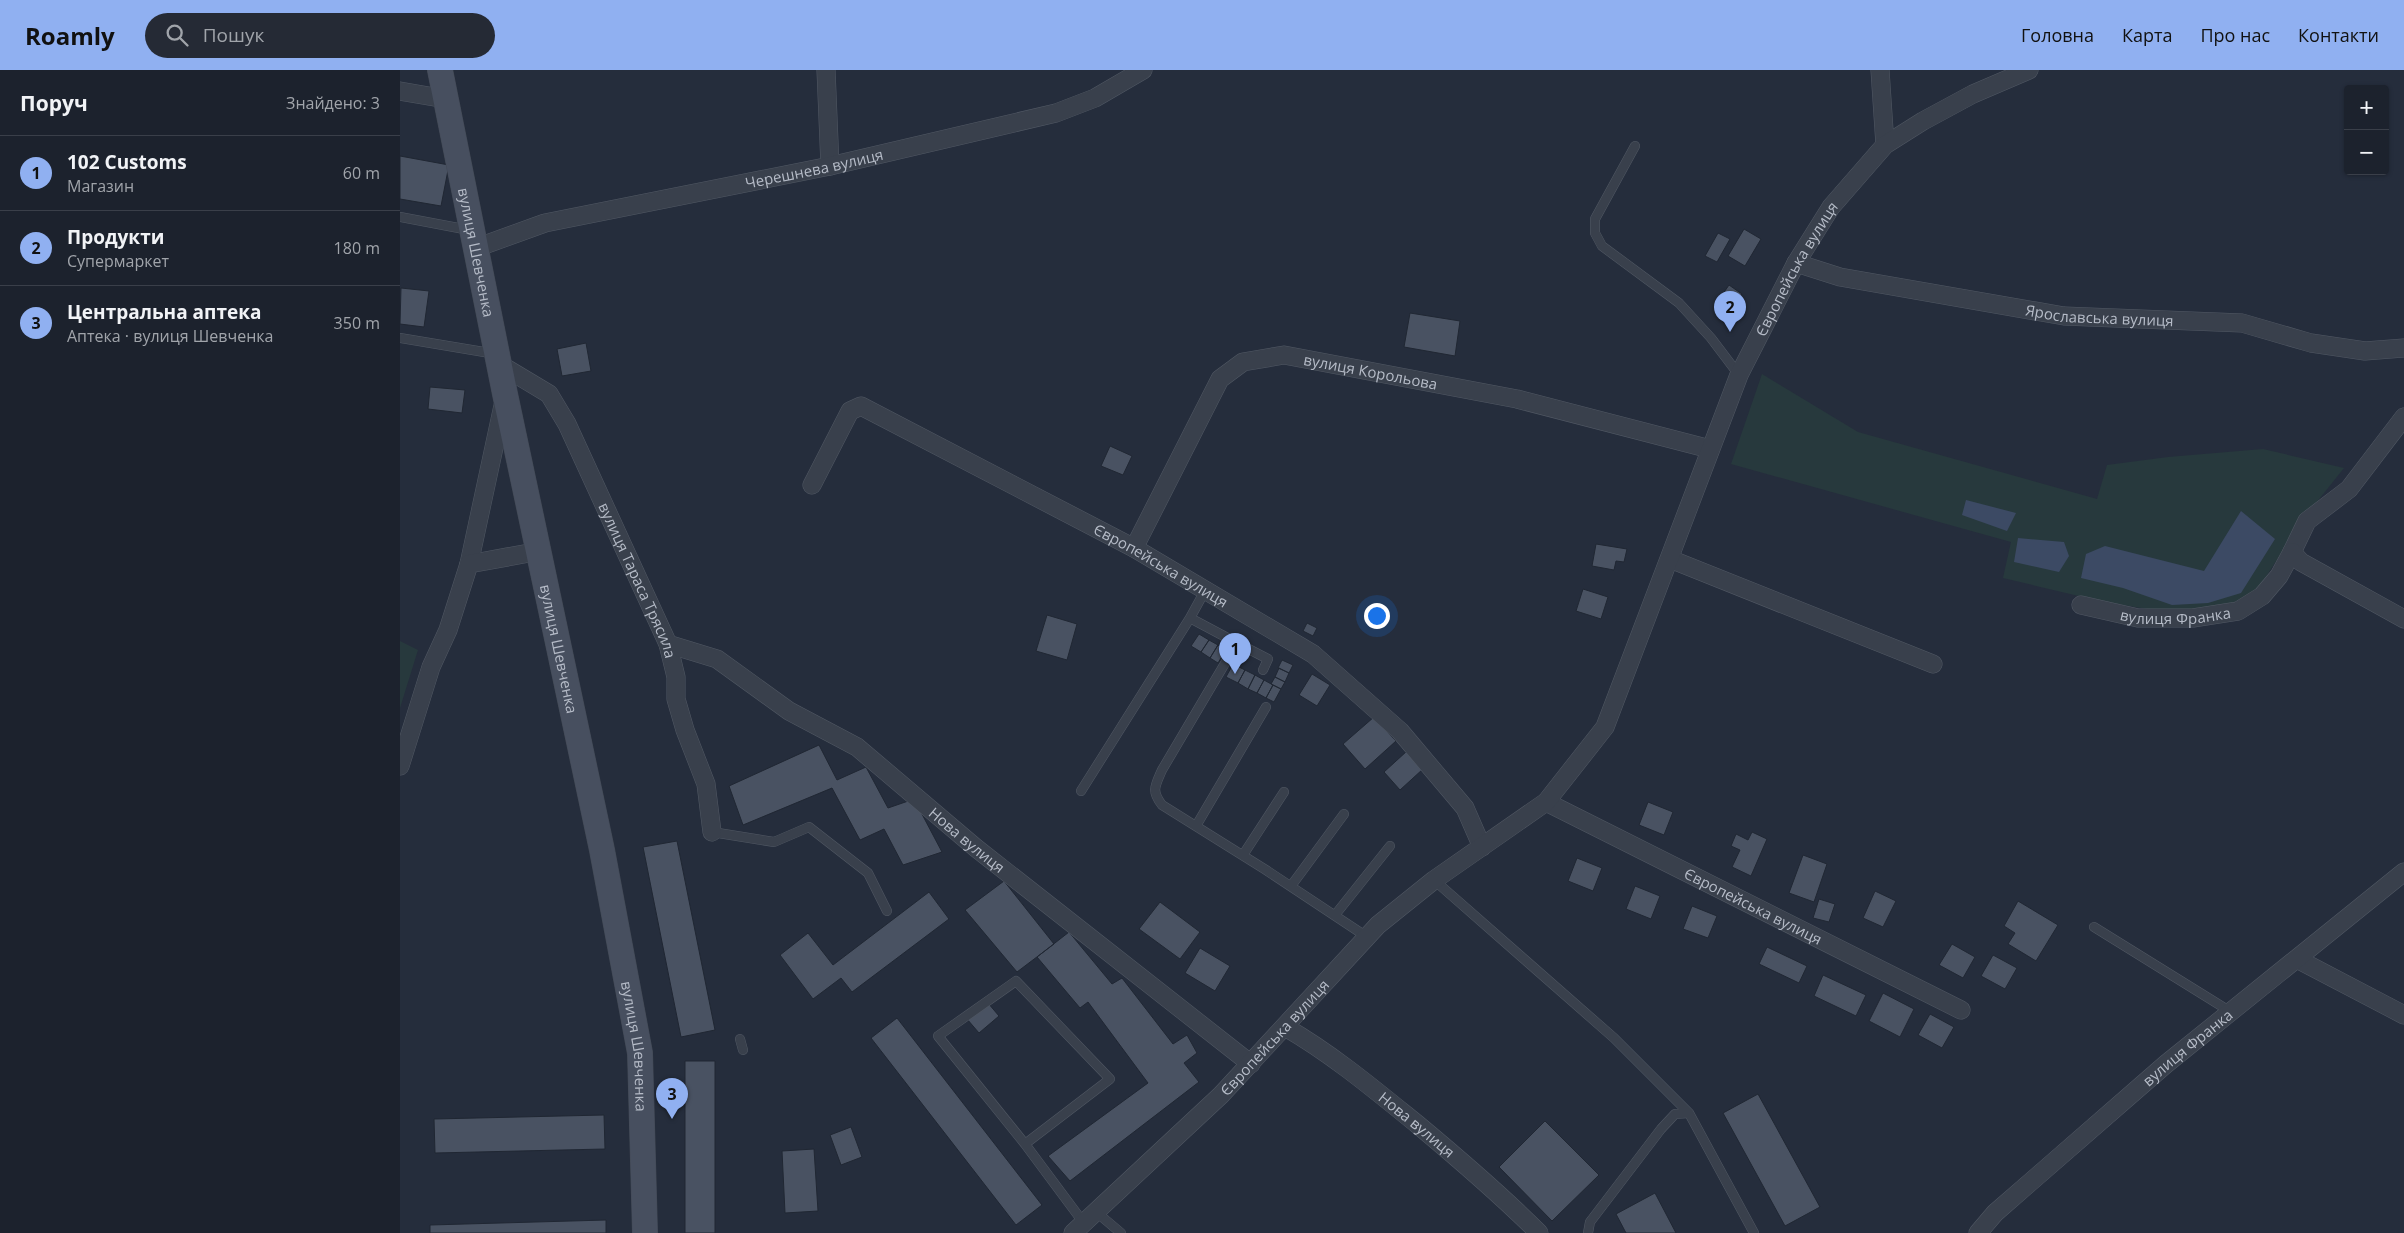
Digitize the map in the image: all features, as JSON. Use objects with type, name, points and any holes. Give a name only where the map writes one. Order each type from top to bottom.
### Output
[{"type":"main road","name":"вулиця Шевченка","points":[[440,70],[505,394],[540,551],[602,850],[640,1052],[645,1233]]},
{"type":"street","points":[[826,70],[830,166]]},
{"type":"street","name":"Черешнева вулиця","points":[[474,239],[830,166],[944,141],[1056,113],[1094,98],[1143,70]]},
{"type":"street","points":[[1880,70],[1885,145]]},
{"type":"street","name":"Європейська вулиця","points":[[1084,1222],[1251,1064],[1378,925],[1434,880],[1546,802],[1605,727],[1739,375],[1796,263],[1831,207],[1885,145],[1922,120],[1973,94],[2029,70]]},
{"type":"street","points":[[400,91],[446,99]]},
{"type":"street","name":"Ярославська вулиця","points":[[1796,263],[1840,277],[2064,316],[2242,323],[2311,343],[2365,351],[2404,348]]},
{"type":"street","name":"вулиця Корольова","points":[[1134,548],[1220,379],[1244,362],[1276,356],[1284,355],[1517,399],[1710,449]]},
{"type":"street","name":"вулиця Тараса Трясила","points":[[498,360],[549,394],[567,424],[668,644],[676,677],[676,699],[685,730],[706,784],[712,832]]},
{"type":"street","points":[[400,766],[432,667],[448,630],[469,564],[505,394]]},
{"type":"street","name":"Європейська вулиця","points":[[812,485],[850,411],[861,406],[1134,548],[1313,654],[1400,731],[1465,808],[1482,847]]},
{"type":"street","name":"вулиця Франка","points":[[2081,605],[2138,618],[2193,618],[2238,612],[2262,596],[2279,576],[2307,521],[2349,489],[2404,417]]},
{"type":"street","points":[[469,564],[540,551]]},
{"type":"street","points":[[2292,552],[2302,562],[2404,619]]},
{"type":"street","points":[[1670,559],[1933,664]]},
{"type":"street","name":"Нова вулиця","points":[[668,644],[717,659],[789,712],[857,747],[976,848],[1251,1064]]},
{"type":"street","name":"Європейська вулиця","points":[[1546,802],[1962,1010]]},
{"type":"street","name":"вулиця Франка","points":[[1978,1233],[1995,1213],[2166,1064],[2404,872]]},
{"type":"street","points":[[2297,959],[2404,1015]]},
{"type":"street","name":"Нова вулиця","points":[[1285,1027],[1306,1040],[1385,1098],[1494,1188],[1539,1233]]},
{"type":"lane","points":[[1635,146],[1595,219],[1595,233],[1602,246],[1679,303],[1711,338],[1739,375]]},
{"type":"lane","points":[[400,217],[474,239]]},
{"type":"lane","points":[[400,338],[498,360]]},
{"type":"lane","points":[[1081,791],[1201,598]]},
{"type":"lane","points":[[1190,618],[1268,659],[1263,670]]},
{"type":"lane","points":[[1237,643],[1155,785],[1155,796],[1162,805],[1243,855],[1367,937]]},
{"type":"lane","points":[[1196,826],[1266,707]]},
{"type":"lane","points":[[1243,855],[1284,792]]},
{"type":"lane","points":[[1291,886],[1344,814]]},
{"type":"lane","points":[[712,832],[774,842],[809,827],[868,873],[887,911]]},
{"type":"lane","points":[[1335,915],[1390,846]]},
{"type":"lane","points":[[1434,880],[1614,1038],[1689,1113],[1754,1233]]},
{"type":"lane","points":[[2094,927],[2231,1012]]},
{"type":"lane","points":[[1025,1144],[1110,1079],[1016,981],[938,1036],[1025,1144],[1084,1222],[1121,1233]]},
{"type":"lane","points":[[740,1039],[743,1050]]},
{"type":"lane","points":[[1588,1233],[1590,1222],[1661,1128],[1675,1114],[1689,1113]]},
{"type":"shaded area","points":[[1762,374],[1858,432],[2097,499],[2107,465],[2168,457],[2263,449],[2344,468],[2304,518],[2258,589],[2234,605],[2172,613],[2104,602],[2003,578],[2011,542],[1731,464]]},
{"type":"shaded area","points":[[400,641],[418,650],[400,708]]},
{"type":"water","points":[[1966,500],[2016,513],[2007,531],[1962,515]]},
{"type":"water","points":[[2241,511],[2275,539],[2241,593],[2208,603],[2172,605],[2123,588],[2081,578],[2086,554],[2105,546],[2204,571]]},
{"type":"water","points":[[2018,538],[2064,542],[2069,556],[2059,572],[2014,562]]},
{"type":"building","points":[[400,156],[449,165],[441,206],[400,199]]},
{"type":"building","points":[[1744,229],[1761,239],[1745,266],[1728,256]]},
{"type":"building","points":[[1718,233],[1730,239],[1717,262],[1705,256]]},
{"type":"building","points":[[1729,285],[1742,294],[1733,307],[1720,298]]},
{"type":"building","points":[[401,288],[429,291],[424,327],[400,324]]},
{"type":"building","points":[[1410,313],[1460,321],[1455,356],[1404,347]]},
{"type":"building","points":[[586,343],[591,371],[562,376],[557,349]]},
{"type":"building","points":[[430,387],[465,390],[462,413],[428,409]]},
{"type":"building","points":[[1110,446],[1132,456],[1123,475],[1101,466]]},
{"type":"building","points":[[1596,544],[1627,549],[1624,562],[1616,561],[1614,570],[1592,566]]},
{"type":"building","points":[[1583,589],[1608,597],[1601,619],[1576,611]]},
{"type":"building","points":[[1047,615],[1077,624],[1067,660],[1036,651]]},
{"type":"building","points":[[1307,623],[1317,628],[1313,636],[1303,631]]},
{"type":"building","points":[[1199,634],[1209,640],[1201,652],[1191,646]]},
{"type":"building","points":[[1209,640],[1218,645],[1210,658],[1201,652]]},
{"type":"building","points":[[1218,645],[1226,650],[1218,663],[1210,658]]},
{"type":"building","points":[[1282,660],[1293,665],[1289,673],[1278,668]]},
{"type":"building","points":[[1233,664],[1245,670],[1238,683],[1226,677]]},
{"type":"building","points":[[1279,668],[1289,673],[1285,682],[1275,677]]},
{"type":"building","points":[[1245,670],[1255,675],[1248,689],[1238,683]]},
{"type":"building","points":[[1312,674],[1330,685],[1317,706],[1299,695]]},
{"type":"building","points":[[1255,675],[1264,680],[1257,693],[1248,689]]},
{"type":"building","points":[[1275,677],[1285,682],[1281,689],[1271,684]]},
{"type":"building","points":[[1264,680],[1273,685],[1266,698],[1257,693]]},
{"type":"building","points":[[1273,685],[1281,689],[1274,702],[1266,698]]},
{"type":"building","points":[[1374,717],[1396,741],[1365,769],[1343,744]]},
{"type":"building","points":[[819,745],[837,780],[866,767],[888,808],[914,799],[942,852],[903,865],[884,829],[860,840],[832,788],[743,825],[729,786]]},
{"type":"building","points":[[1407,751],[1423,769],[1400,790],[1384,772]]},
{"type":"building","points":[[1648,802],[1673,812],[1664,835],[1639,825]]},
{"type":"building","points":[[1752,832],[1767,839],[1751,876],[1732,867],[1740,850],[1731,846],[1736,834],[1748,840]]},
{"type":"building","points":[[677,841],[715,1030],[681,1037],[643,847]]},
{"type":"building","points":[[1803,855],[1827,864],[1814,902],[1789,893]]},
{"type":"building","points":[[1577,858],[1602,868],[1593,891],[1568,881]]},
{"type":"building","points":[[1004,881],[1054,944],[1017,972],[965,910]]},
{"type":"building","points":[[1635,886],[1660,896],[1651,919],[1626,909]]},
{"type":"building","points":[[1875,891],[1896,901],[1883,927],[1863,918]]},
{"type":"building","points":[[929,892],[949,919],[852,992],[841,978],[813,999],[780,955],[808,933],[833,965]]},
{"type":"building","points":[[1819,899],[1835,904],[1829,922],[1813,918]]},
{"type":"building","points":[[2018,901],[2058,925],[2036,961],[2008,944],[2015,933],[2004,926]]},
{"type":"building","points":[[1160,902],[1200,932],[1180,959],[1139,929]]},
{"type":"building","points":[[1692,906],[1717,916],[1708,938],[1683,929]]},
{"type":"building","points":[[1069,932],[1112,984],[1122,978],[1173,1044],[1187,1035],[1197,1053],[1184,1063],[1199,1082],[1070,1181],[1048,1156],[1148,1083],[1088,1002],[1080,1008],[1037,957]]},
{"type":"building","points":[[1952,944],[1975,957],[1963,978],[1939,965]]},
{"type":"building","points":[[1767,947],[1807,966],[1799,983],[1759,964]]},
{"type":"building","points":[[1200,948],[1230,966],[1215,991],[1185,973]]},
{"type":"building","points":[[1993,955],[2017,968],[2005,989],[1981,976]]},
{"type":"building","points":[[1823,975],[1866,995],[1856,1016],[1814,996]]},
{"type":"building","points":[[1883,993],[1914,1009],[1900,1037],[1869,1021]]},
{"type":"building","points":[[988,1003],[999,1016],[979,1033],[967,1019]]},
{"type":"building","points":[[1930,1014],[1954,1027],[1942,1048],[1918,1035]]},
{"type":"building","points":[[897,1018],[1042,1205],[1016,1225],[871,1038]]},
{"type":"building","points":[[685,1061],[715,1061],[715,1233],[685,1233]]},
{"type":"building","points":[[1758,1094],[1820,1207],[1785,1226],[1723,1113]]},
{"type":"building","points":[[604,1115],[605,1149],[435,1153],[434,1119]]},
{"type":"building","points":[[1545,1121],[1599,1175],[1552,1221],[1499,1167]]},
{"type":"building","points":[[851,1127],[862,1157],[841,1165],[830,1135]]},
{"type":"building","points":[[814,1149],[818,1211],[785,1213],[782,1151]]},
{"type":"building","points":[[1655,1193],[1676,1233],[1626,1233],[1616,1214]]},
{"type":"building","points":[[606,1220],[606,1233],[430,1233],[430,1225]]},
{"type":"place","name":"Продукти","points":[[1730,332]]},
{"type":"place","name":"102 Customs","points":[[1235,674]]},
{"type":"place","name":"Центральна аптека","points":[[672,1119]]}]
